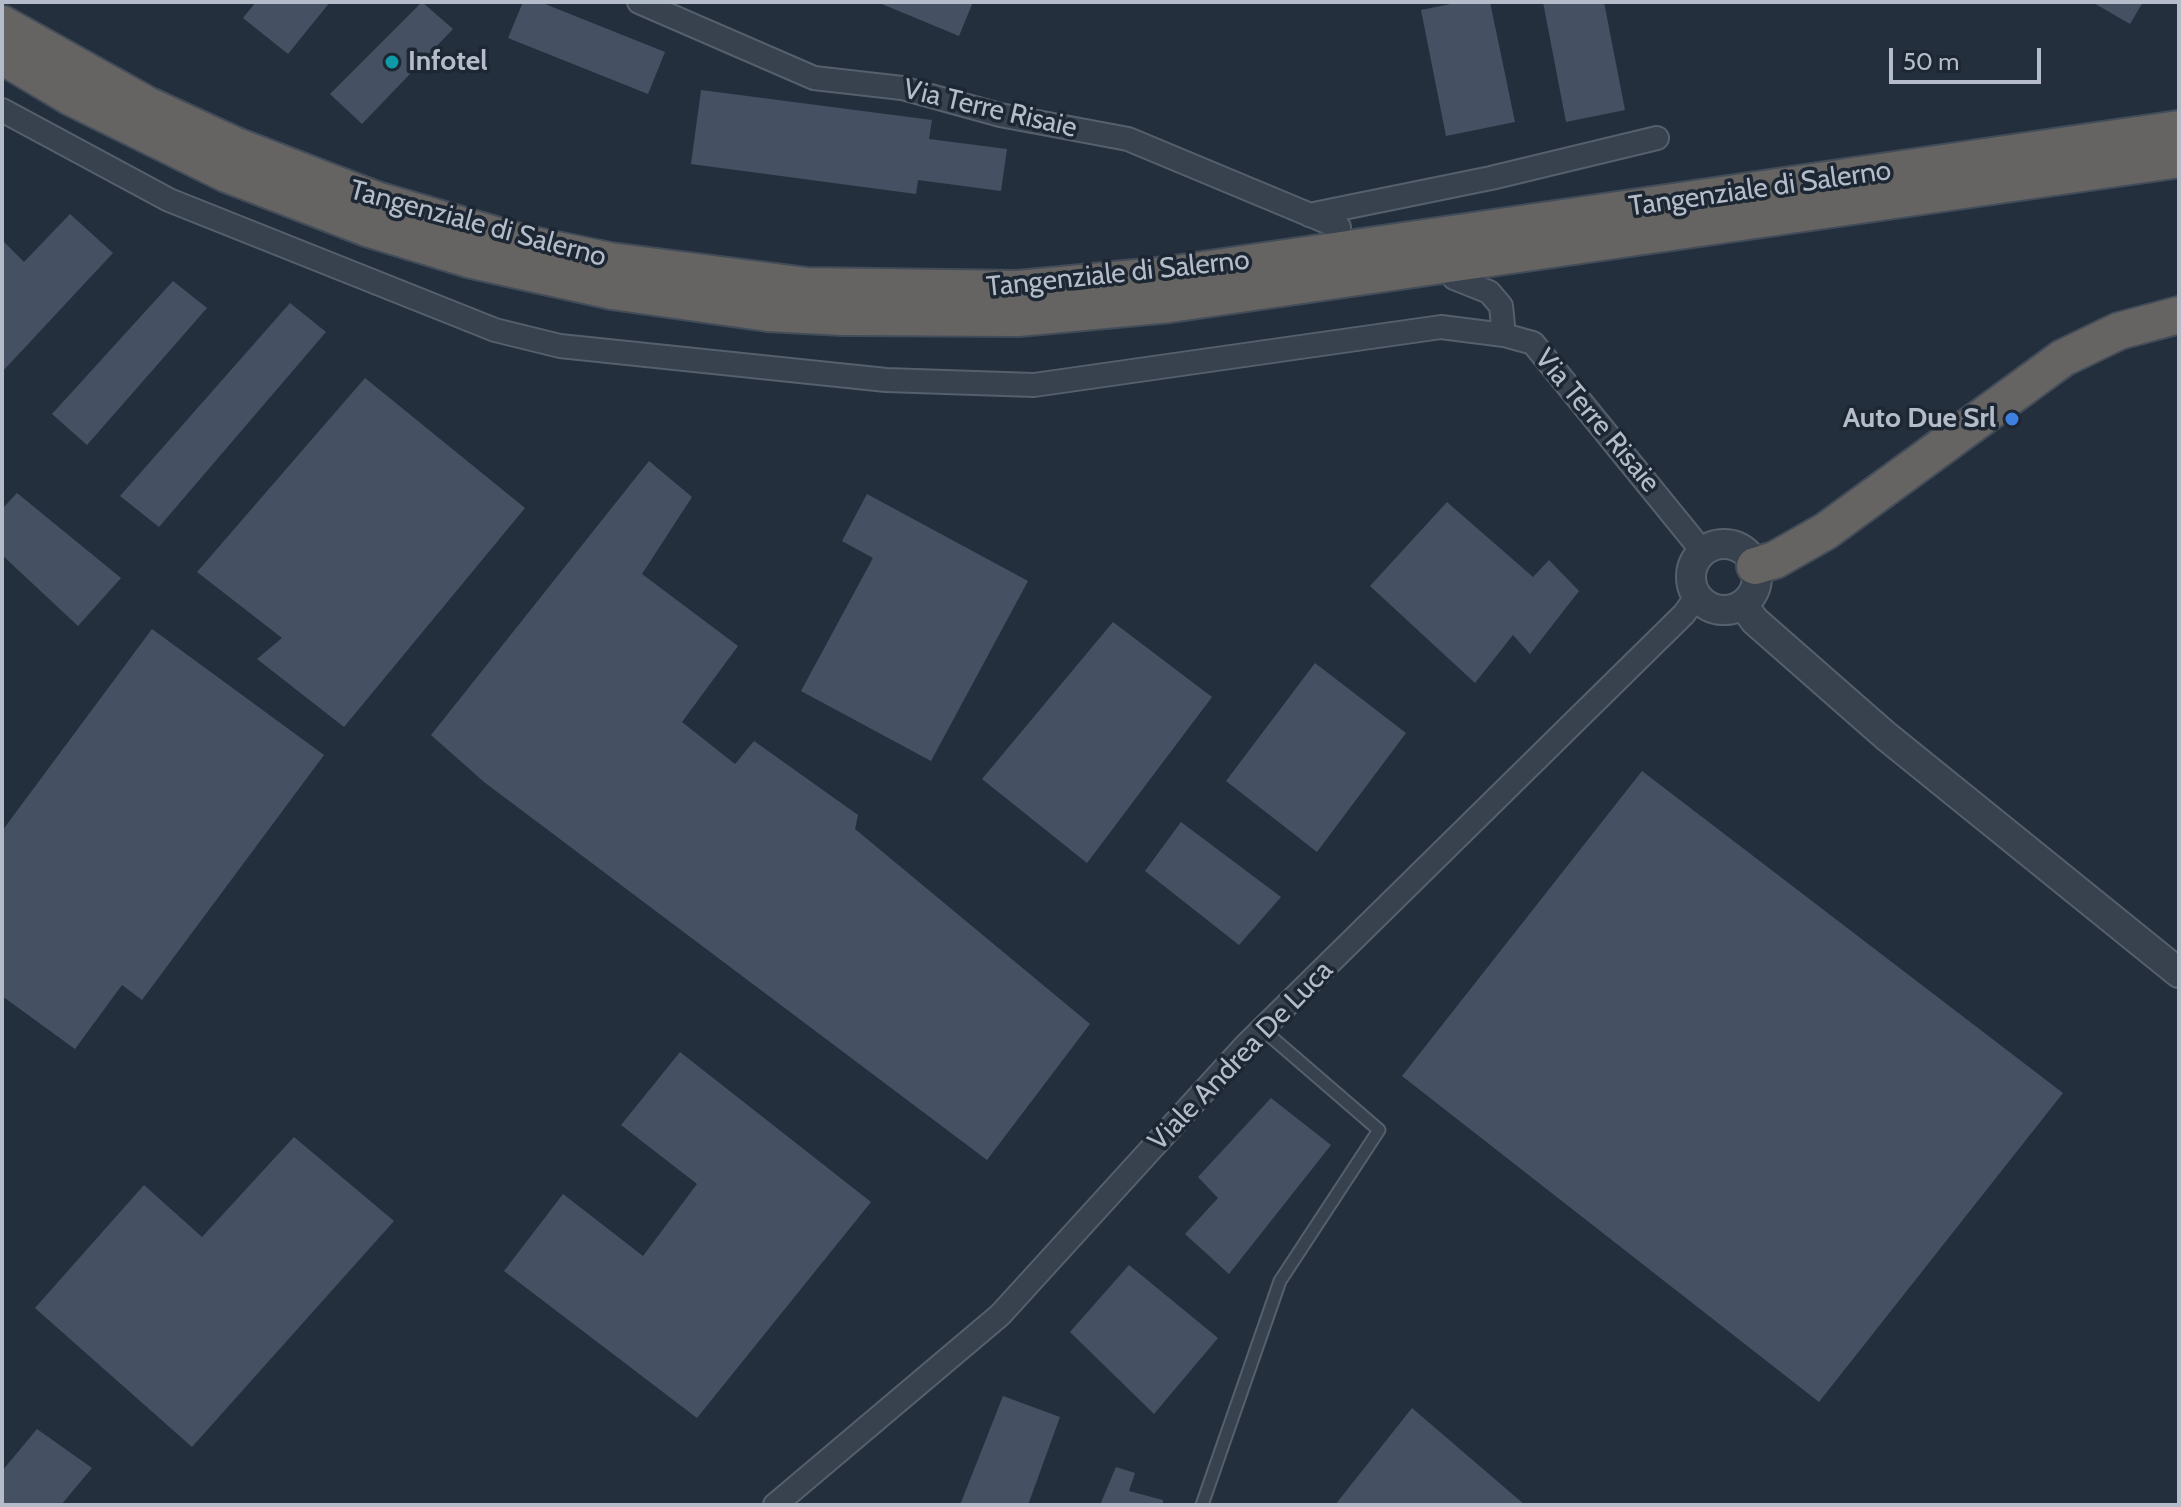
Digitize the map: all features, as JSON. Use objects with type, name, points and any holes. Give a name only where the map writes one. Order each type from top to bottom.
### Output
[{"type":"highway","name":"Tangenziale di Salerno","points":[[2,24],[147,105],[236,146],[376,200],[522,243],[610,261],[807,286],[1018,289],[1168,275],[2179,129]]},
{"type":"highway","name":"Tangenziale di Salerno","points":[[2,56],[71,97],[201,162],[367,228],[472,260],[599,288],[768,313],[907,319],[1084,314],[2179,159]]},
{"type":"highway","points":[[1929,194],[1966,204],[2179,184]]},
{"type":"highway","points":[[1755,566],[1775,560],[1826,531],[2063,358],[2119,331],[2179,315]]},
{"type":"street","name":"Via Terre Risaie","points":[[639,2],[814,78],[902,88],[1000,115],[1128,139],[1339,227]]},
{"type":"street","points":[[2,110],[169,200],[495,330],[560,346],[886,380],[1034,385],[1441,327],[1504,335]]},
{"type":"street","points":[[1309,215],[1491,178],[1657,138]]},
{"type":"street","name":"Via Terre Risaie","points":[[1454,278],[1489,292],[1501,306],[1504,335],[1533,343],[1703,552]]},
{"type":"street","points":[[1722,544],[1733,545],[1742,549],[1755,566],[1756,588],[1743,605],[1733,609],[1713,609],[1697,596],[1691,578],[1696,559],[1703,552],[1722,544]]},
{"type":"street","name":"Viale Andrea De Luca","points":[[775,1505],[1000,1315],[1262,1029],[1684,614],[1697,596]]},
{"type":"street","points":[[1743,605],[1755,621],[1886,736],[2179,973]]},
{"type":"lane","points":[[1202,1505],[1280,1281],[1379,1130],[1262,1029]]},
{"type":"building","points":[[256,2],[330,2],[288,54],[243,18]]},
{"type":"building","name":"Infotel","points":[[422,2],[453,29],[362,124],[330,94]]},
{"type":"building","points":[[523,2],[540,2],[665,52],[648,94],[508,38]]},
{"type":"building","points":[[877,2],[973,2],[959,36]]},
{"type":"building","points":[[1460,2],[1490,2],[1515,122],[1446,136],[1421,10]]},
{"type":"building","points":[[1543,2],[1604,2],[1625,110],[1566,122]]},
{"type":"building","points":[[2092,2],[2143,2],[2130,24]]},
{"type":"building","points":[[701,90],[932,120],[929,139],[1007,149],[1001,191],[918,180],[916,194],[691,164]]},
{"type":"building","points":[[70,214],[113,253],[2,372],[2,240],[24,262]]},
{"type":"building","points":[[173,281],[207,308],[87,445],[52,414]]},
{"type":"building","points":[[290,303],[326,332],[159,527],[120,496]]},
{"type":"building","points":[[365,378],[525,508],[344,727],[257,659],[282,638],[197,572]]},
{"type":"building","points":[[649,461],[692,497],[642,574],[738,646],[682,722],[735,764],[754,741],[858,815],[855,829],[1090,1024],[987,1160],[484,782],[431,735]]},
{"type":"building","points":[[17,493],[121,578],[78,626],[2,555],[2,509]]},
{"type":"building","points":[[867,494],[1028,581],[931,761],[801,691],[873,558],[842,541]]},
{"type":"building","points":[[1447,502],[1533,577],[1549,560],[1579,591],[1530,654],[1513,635],[1475,683],[1370,586]]},
{"type":"building","points":[[1113,622],[1212,697],[1087,863],[982,779]]},
{"type":"building","points":[[152,629],[324,755],[142,1000],[122,985],[75,1049],[2,996],[2,831]]},
{"type":"building","points":[[1315,663],[1406,733],[1317,852],[1226,781]]},
{"type":"building","points":[[1642,771],[2063,1093],[1819,1402],[1402,1076]]},
{"type":"building","points":[[1181,822],[1281,897],[1239,945],[1145,871]]},
{"type":"building","points":[[680,1052],[871,1202],[697,1418],[504,1271],[563,1194],[643,1256],[697,1184],[621,1125]]},
{"type":"building","points":[[1271,1098],[1331,1145],[1229,1274],[1185,1234],[1218,1198],[1198,1177]]},
{"type":"building","points":[[294,1137],[394,1221],[192,1447],[35,1308],[144,1185],[202,1237]]},
{"type":"building","points":[[1129,1265],[1218,1338],[1154,1414],[1070,1332]]},
{"type":"building","points":[[1003,1396],[1060,1417],[1028,1505],[960,1505]]},
{"type":"building","points":[[1412,1408],[1525,1505],[1335,1505]]},
{"type":"building","points":[[37,1429],[92,1468],[61,1505],[2,1505],[2,1471]]},
{"type":"building","points":[[1116,1467],[1135,1473],[1129,1491],[1163,1500],[1163,1505],[1100,1505]]},
{"type":"place","name":"Infotel","points":[[392,62]]},
{"type":"place","name":"Auto Due Srl","points":[[2012,419]]}]
